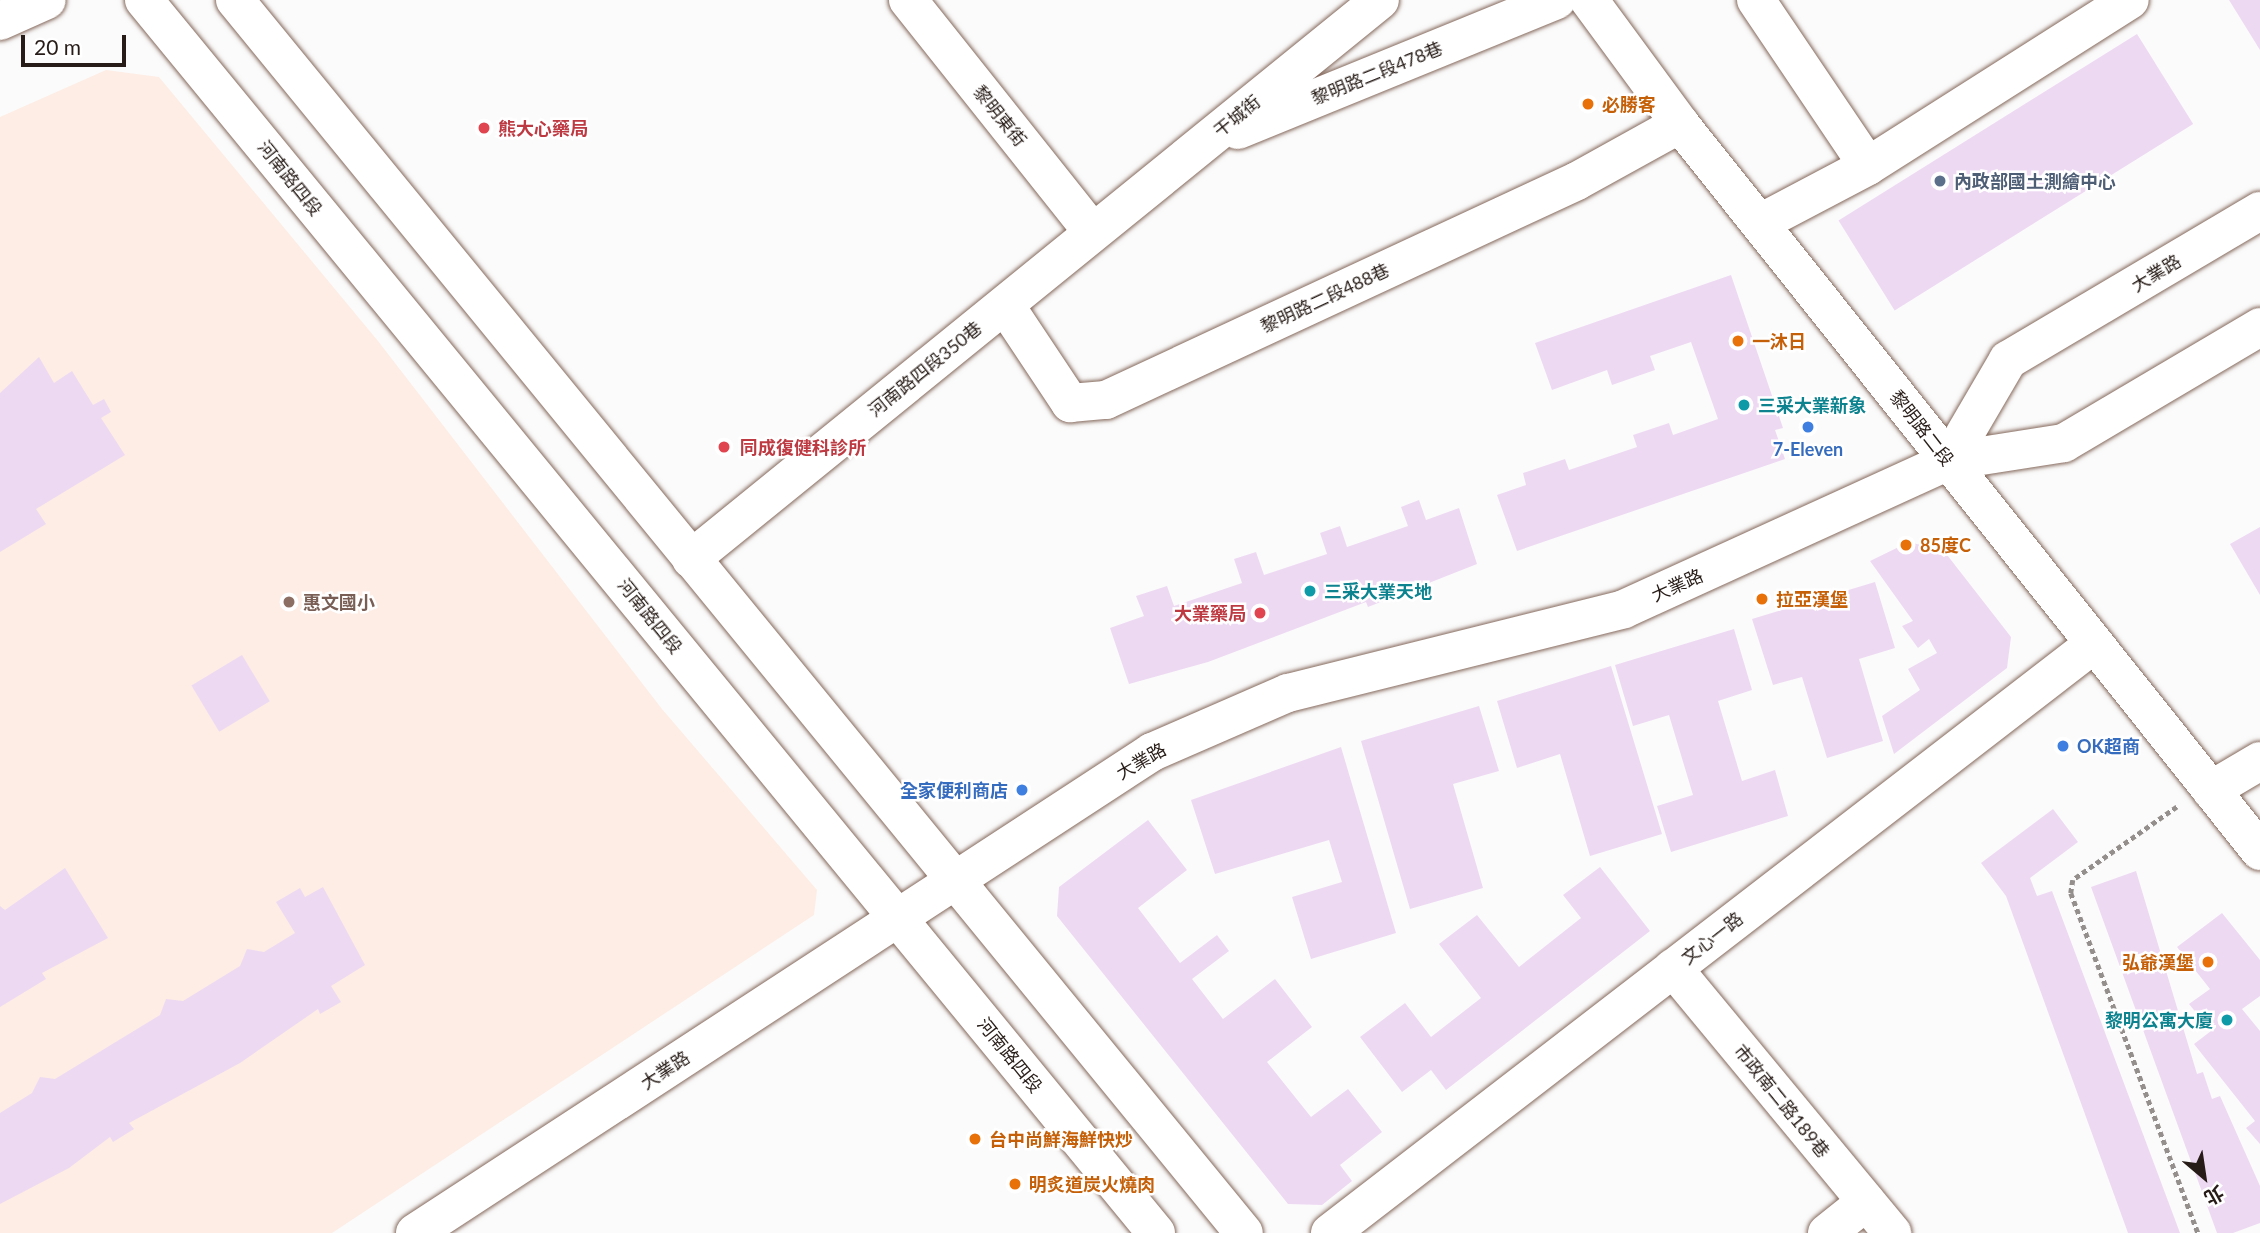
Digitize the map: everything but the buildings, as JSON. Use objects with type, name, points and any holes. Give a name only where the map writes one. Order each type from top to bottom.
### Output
[{"type":"street","points":[[0,21],[47,0]]},
{"type":"street","name":"河南路四段","points":[[144,0],[1156,1233]]},
{"type":"street","points":[[234,0],[1244,1233]]},
{"type":"street","name":"黎明東街","points":[[908,0],[1092,231]]},
{"type":"street","name":"干城街","points":[[1092,231],[1380,0]]},
{"type":"street","name":"黎明路二段478巷","points":[[1198,146],[1557,0]]},
{"type":"street","name":"黎明路二段","points":[[1589,0],[1680,124],[2260,851]]},
{"type":"street","points":[[1756,0],[1868,166]]},
{"type":"street","points":[[1760,223],[1868,166],[2130,0]]},
{"type":"street","name":"黎明路二段488巷","points":[[1004,305],[1070,403],[1106,400],[1577,181],[1680,124]]},
{"type":"street","name":"大業路","points":[[1949,461],[2008,360],[2260,211]]},
{"type":"street","name":"河南路四段350巷","points":[[691,559],[1092,231]]},
{"type":"street","name":"大業路","points":[[415,1233],[1152,752],[1288,693],[1624,609],[1949,461],[2064,443],[2260,327]]},
{"type":"street","name":"文心一路","points":[[1330,1233],[2094,644]]},
{"type":"street","points":[[2211,790],[2260,761]]},
{"type":"street","name":"市政南二路189巷","points":[[1673,968],[1892,1233]]},
{"type":"street","points":[[1827,1233],[1866,1202]]},
{"type":"path","points":[[2198,1233],[2071,893],[2073,880],[2162,814],[2211,790]]},
{"type":"shaded area","name":"惠文國小","points":[[106,70],[159,77],[378,341],[662,709],[817,890],[814,915],[332,1233],[0,1233],[0,117]]},
{"type":"place","name":"必勝客","points":[[1588,104]]},
{"type":"place","name":"熊大心藥局","points":[[484,128]]},
{"type":"place","name":"內政部國土測繪中心","points":[[1940,181]]},
{"type":"place","name":"一沐日","points":[[1738,341]]},
{"type":"place","name":"三采大業新象","points":[[1744,405]]},
{"type":"place","name":"7-Eleven","points":[[1808,427]]},
{"type":"place","name":"同成復健科診所","points":[[724,447]]},
{"type":"place","name":"85度C","points":[[1906,545]]},
{"type":"place","name":"三采大業天地","points":[[1310,591]]},
{"type":"place","name":"拉亞漢堡","points":[[1762,599]]},
{"type":"place","name":"惠文國小","points":[[289,602]]},
{"type":"place","name":"大業藥局","points":[[1260,613]]},
{"type":"place","name":"OK超商","points":[[2063,746]]},
{"type":"place","name":"全家便利商店","points":[[1022,790]]},
{"type":"place","name":"弘爺漢堡","points":[[2208,962]]},
{"type":"place","name":"黎明公寓大廈","points":[[2227,1020]]},
{"type":"place","name":"台中尚鮮海鮮快炒","points":[[975,1139]]},
{"type":"place","name":"明炙道炭火燒肉","points":[[1015,1184]]}]
